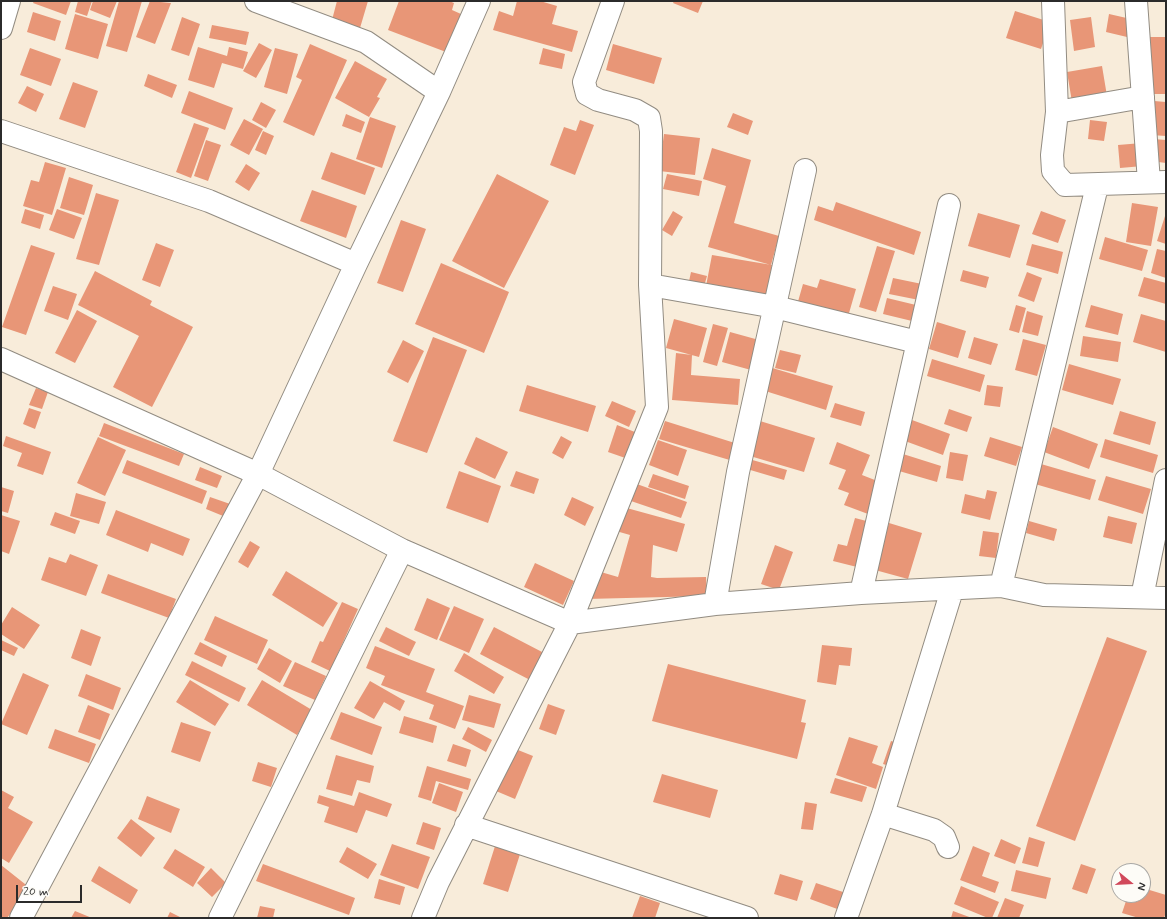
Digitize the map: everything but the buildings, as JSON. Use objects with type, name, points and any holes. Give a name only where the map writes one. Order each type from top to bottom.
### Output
[{"type":"street","points":[[1,28],[9,1]]},
{"type":"street","points":[[256,1],[366,42],[439,92]]},
{"type":"street","points":[[21,918],[258,474],[356,264],[439,92],[479,1]]},
{"type":"street","points":[[423,918],[438,882],[466,825],[570,623],[657,407],[650,285],[651,131],[649,118],[635,110],[598,100],[586,94],[584,82],[613,1]]},
{"type":"street","points":[[1053,1],[1057,112],[1052,155],[1053,171],[1065,185],[1097,186],[1157,182],[1143,97],[1136,1]]},
{"type":"street","points":[[1057,112],[1143,97]]},
{"type":"street","points":[[1,131],[209,201],[356,264]]},
{"type":"street","points":[[715,604],[738,472],[805,170]]},
{"type":"street","points":[[1001,586],[1097,186]]},
{"type":"street","points":[[861,593],[949,205]]},
{"type":"street","points":[[650,285],[775,307],[917,342]]},
{"type":"street","points":[[1,359],[258,474],[402,550],[570,623],[715,604],[861,593],[952,590],[1001,586],[1044,595],[1142,596],[1166,598]]},
{"type":"street","points":[[1142,596],[1166,480]]},
{"type":"street","points":[[220,918],[402,550]]},
{"type":"street","points":[[846,918],[883,814],[952,590]]},
{"type":"street","points":[[883,814],[934,830],[944,837],[948,847]]},
{"type":"street","points":[[466,825],[747,918]]}]
